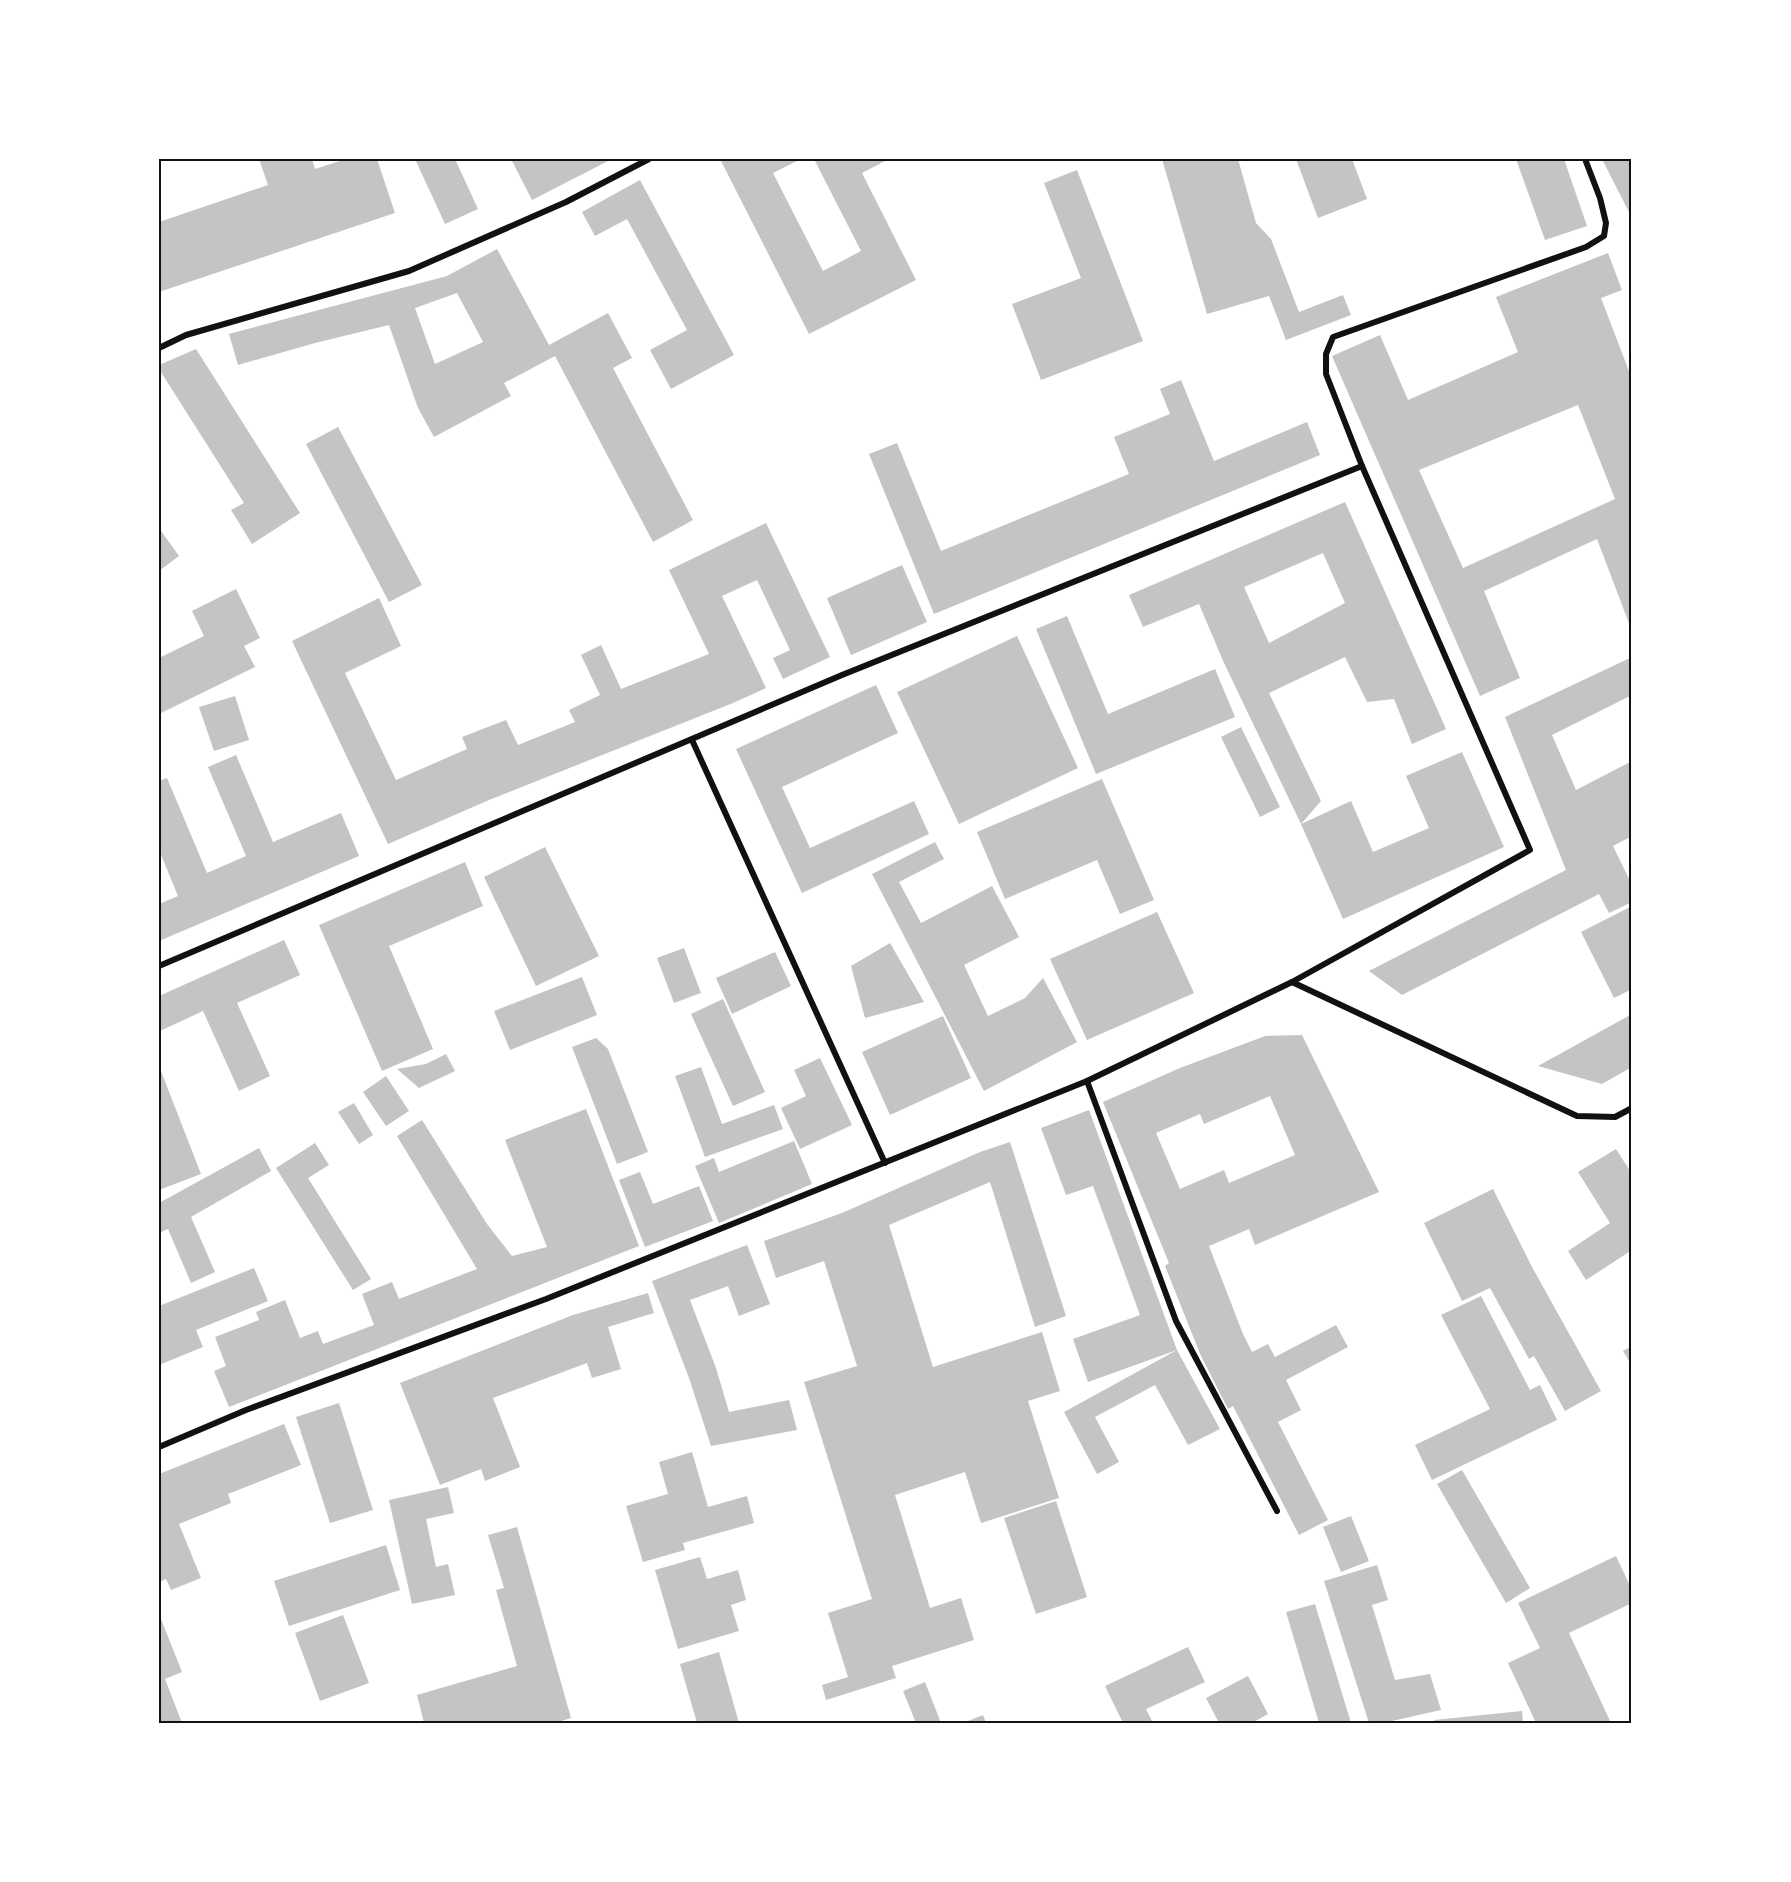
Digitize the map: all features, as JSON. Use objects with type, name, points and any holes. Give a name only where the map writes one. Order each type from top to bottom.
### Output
[{"type":"street","points":[[159,348],[186,335],[409,271],[566,202],[649,159]]},
{"type":"street","points":[[159,1447],[246,1410],[546,1299],[1087,1082],[1292,982],[1530,850],[1362,466],[1326,374],[1326,354],[1334,337],[1586,246],[1604,236],[1606,223],[1600,198],[1585,159]]},
{"type":"street","points":[[159,966],[853,671],[1362,466]]},
{"type":"street","points":[[692,740],[885,1163]]},
{"type":"street","points":[[1292,982],[1577,1116],[1615,1117],[1632,1108]]},
{"type":"street","points":[[1087,1082],[1176,1321],[1277,1511]]},
{"type":"building","points":[[259,159],[312,159],[315,169],[346,159],[377,159],[395,213],[159,292],[159,222],[268,185]]},
{"type":"building","points":[[415,159],[455,159],[478,209],[445,224]]},
{"type":"building","points":[[511,159],[612,159],[532,200]]},
{"type":"building","points":[[720,159],[801,159],[773,173],[823,271],[861,251],[814,159],[884,159],[885,161],[862,173],[916,280],[809,334]]},
{"type":"building","points":[[1162,159],[1238,159],[1256,223],[1271,239],[1299,312],[1343,295],[1351,315],[1286,340],[1269,296],[1207,314]]},
{"type":"building","points":[[1296,159],[1352,159],[1367,199],[1318,218]]},
{"type":"building","points":[[1516,159],[1564,159],[1587,226],[1545,240]]},
{"type":"building","points":[[1602,159],[1632,159],[1632,218]]},
{"type":"building","points":[[1077,170],[1143,341],[1041,380],[1012,304],[1081,278],[1044,183]]},
{"type":"building","points":[[640,180],[734,355],[671,389],[650,350],[687,330],[627,219],[595,236],[582,212]]},
{"type":"building","points":[[497,249],[549,345],[608,313],[632,358],[613,368],[693,520],[653,542],[555,356],[504,383],[511,396],[434,437],[418,408],[389,325],[238,365],[229,334],[447,276]],"holes":[[[457,293],[483,342],[435,364],[415,308]]]},
{"type":"building","points":[[1608,253],[1622,290],[1601,298],[1632,379],[1632,625],[1630,626],[1597,539],[1484,591],[1520,678],[1480,696],[1332,356],[1380,335],[1408,400],[1518,352],[1496,297]],"holes":[[[1578,405],[1615,499],[1463,568],[1419,470]]]},
{"type":"building","points":[[196,349],[300,513],[252,544],[231,510],[244,503],[159,369],[159,365]]},
{"type":"building","points":[[1181,380],[1214,461],[1307,422],[1320,455],[934,614],[869,454],[897,443],[941,551],[1129,474],[1114,437],[1170,414],[1160,389]]},
{"type":"building","points":[[338,427],[422,585],[389,602],[306,444]]},
{"type":"building","points":[[1345,502],[1446,729],[1412,744],[1394,699],[1367,702],[1345,657],[1269,693],[1321,801],[1301,824],[1224,663],[1199,604],[1143,627],[1129,595]],"holes":[[[1323,553],[1345,603],[1269,643],[1244,587]]]},
{"type":"building","points":[[766,523],[830,657],[783,679],[773,658],[790,650],[757,580],[722,596],[766,688],[489,800],[388,844],[292,641],[379,598],[401,646],[345,673],[396,780],[467,749],[462,737],[506,720],[518,745],[575,722],[569,710],[600,695],[581,655],[601,645],[621,689],[709,654],[669,570]]},
{"type":"building","points":[[159,528],[179,556],[159,571]]},
{"type":"building","points":[[902,565],[927,622],[851,655],[827,598]]},
{"type":"building","points":[[236,589],[260,638],[244,646],[255,667],[159,714],[159,658],[204,636],[192,611]]},
{"type":"building","points":[[1067,616],[1108,714],[1215,669],[1235,717],[1096,774],[1036,629]]},
{"type":"building","points":[[1017,636],[1078,768],[959,824],[897,692]]},
{"type":"building","points":[[1632,657],[1632,695],[1552,735],[1576,790],[1632,761],[1632,836],[1613,846],[1632,885],[1632,902],[1609,913],[1599,894],[1402,995],[1369,971],[1566,870],[1505,717]]},
{"type":"building","points":[[876,685],[898,733],[782,787],[810,848],[914,801],[929,834],[802,893],[736,749]]},
{"type":"building","points":[[235,696],[249,740],[214,751],[199,707]]},
{"type":"building","points":[[1241,727],[1280,807],[1260,817],[1221,737]]},
{"type":"building","points":[[1462,752],[1504,847],[1343,919],[1301,824],[1351,801],[1373,852],[1429,828],[1406,776]]},
{"type":"building","points":[[236,755],[273,842],[341,813],[359,856],[159,941],[159,904],[178,896],[159,850],[159,781],[167,778],[207,873],[246,856],[208,767]]},
{"type":"building","points":[[1102,779],[1154,900],[1120,914],[1097,860],[1005,899],[977,832]]},
{"type":"building","points":[[935,842],[944,859],[899,882],[921,923],[992,886],[1019,937],[964,965],[988,1016],[1025,998],[1043,978],[1077,1042],[984,1091],[872,874]]},
{"type":"building","points":[[545,847],[599,956],[536,986],[484,877]]},
{"type":"building","points":[[465,862],[483,906],[389,946],[433,1049],[382,1071],[319,925]]},
{"type":"building","points":[[1632,906],[1632,989],[1614,998],[1581,932]]},
{"type":"building","points":[[1157,912],[1194,993],[1087,1040],[1050,959]]},
{"type":"building","points":[[284,940],[300,975],[237,1003],[270,1076],[239,1091],[203,1011],[160,1031],[159,996]]},
{"type":"building","points":[[890,943],[924,1002],[865,1018],[851,966]]},
{"type":"building","points":[[684,948],[701,993],[674,1003],[657,958]]},
{"type":"building","points":[[775,952],[791,986],[732,1014],[716,978]]},
{"type":"building","points":[[582,977],[597,1015],[510,1050],[494,1011]]},
{"type":"building","points":[[723,999],[765,1092],[733,1106],[691,1014]]},
{"type":"building","points":[[1632,1014],[1632,1067],[1602,1084],[1538,1066]]},
{"type":"building","points":[[943,1016],[971,1078],[890,1115],[862,1052]]},
{"type":"building","points":[[1302,1035],[1379,1192],[1255,1245],[1249,1229],[1209,1246],[1252,1352],[1268,1344],[1275,1357],[1336,1325],[1348,1347],[1286,1380],[1301,1410],[1278,1422],[1328,1520],[1299,1535],[1233,1406],[1228,1409],[1201,1356],[1165,1266],[1169,1263],[1103,1102],[1180,1068],[1265,1036]],"holes":[[[1270,1096],[1295,1155],[1229,1183],[1224,1170],[1180,1189],[1156,1133],[1200,1114],[1204,1124]]]},
{"type":"building","points":[[596,1038],[608,1049],[648,1152],[617,1164],[572,1047]]},
{"type":"building","points":[[446,1054],[455,1071],[419,1088],[397,1069],[426,1064]]},
{"type":"building","points":[[820,1058],[852,1125],[800,1149],[781,1108],[806,1096],[794,1070]]},
{"type":"building","points":[[159,1066],[201,1174],[159,1190]]},
{"type":"building","points":[[701,1067],[722,1124],[774,1105],[783,1129],[705,1157],[675,1076]]},
{"type":"building","points":[[386,1076],[409,1111],[386,1126],[363,1092]]},
{"type":"building","points":[[354,1103],[373,1135],[359,1144],[338,1112]]},
{"type":"building","points":[[586,1109],[639,1246],[229,1407],[214,1371],[226,1366],[215,1337],[259,1320],[256,1312],[285,1300],[300,1338],[318,1331],[323,1344],[374,1325],[362,1294],[392,1282],[399,1299],[477,1269],[397,1136],[422,1120],[487,1224],[512,1256],[547,1247],[505,1140]]},
{"type":"building","points":[[1089,1110],[1177,1350],[1088,1382],[1073,1339],[1140,1315],[1093,1186],[1066,1195],[1041,1128]]},
{"type":"building","points":[[794,1141],[812,1184],[719,1223],[695,1166],[714,1158],[719,1172]]},
{"type":"building","points":[[1010,1142],[1066,1316],[1035,1327],[990,1182],[889,1225],[933,1367],[1042,1332],[1060,1391],[1028,1401],[1059,1498],[981,1523],[965,1472],[895,1495],[930,1608],[961,1598],[974,1640],[892,1666],[896,1678],[826,1700],[822,1685],[848,1677],[828,1613],[872,1599],[804,1382],[857,1366],[824,1261],[776,1278],[764,1241],[842,1213],[980,1152]]},
{"type":"building","points":[[315,1143],[329,1165],[308,1178],[371,1279],[353,1290],[276,1168]]},
{"type":"building","points":[[259,1148],[271,1171],[191,1217],[215,1272],[191,1283],[168,1229],[159,1233],[159,1203]]},
{"type":"building","points":[[1616,1149],[1632,1174],[1632,1250],[1586,1280],[1568,1251],[1610,1223],[1578,1172]]},
{"type":"building","points":[[640,1172],[653,1204],[699,1186],[713,1221],[645,1247],[619,1180]]},
{"type":"building","points":[[1493,1189],[1532,1267],[1601,1391],[1565,1411],[1534,1356],[1529,1359],[1490,1288],[1462,1301],[1424,1223]]},
{"type":"building","points":[[747,1245],[770,1304],[739,1316],[728,1286],[690,1300],[716,1368],[729,1412],[789,1400],[797,1430],[711,1446],[689,1378],[652,1281]]},
{"type":"building","points":[[254,1268],[268,1301],[196,1330],[203,1347],[159,1365],[159,1306]]},
{"type":"building","points":[[648,1293],[654,1313],[608,1327],[621,1369],[592,1378],[587,1363],[493,1398],[520,1467],[485,1481],[481,1469],[440,1485],[400,1383],[573,1315]]},
{"type":"building","points":[[1481,1296],[1530,1390],[1540,1385],[1557,1420],[1432,1480],[1415,1445],[1490,1409],[1441,1315]]},
{"type":"building","points":[[1632,1346],[1632,1366],[1623,1351]]},
{"type":"building","points":[[1177,1350],[1220,1429],[1188,1445],[1155,1385],[1095,1417],[1119,1462],[1097,1474],[1064,1412]]},
{"type":"building","points":[[339,1403],[373,1510],[330,1523],[296,1417]]},
{"type":"building","points":[[284,1424],[301,1465],[228,1494],[231,1503],[179,1524],[201,1578],[171,1590],[166,1579],[159,1582],[159,1474]]},
{"type":"building","points":[[692,1452],[708,1507],[747,1496],[754,1523],[683,1543],[685,1550],[643,1562],[626,1506],[668,1494],[659,1462]]},
{"type":"building","points":[[1462,1470],[1530,1588],[1506,1603],[1437,1484]]},
{"type":"building","points":[[448,1487],[454,1513],[426,1519],[436,1567],[448,1564],[455,1595],[412,1604],[389,1500]]},
{"type":"building","points":[[1056,1501],[1087,1597],[1036,1614],[1004,1518]]},
{"type":"building","points":[[1351,1516],[1369,1561],[1341,1572],[1323,1527]]},
{"type":"building","points":[[517,1527],[571,1718],[555,1723],[424,1723],[417,1695],[517,1666],[496,1590],[504,1588],[488,1535]]},
{"type":"building","points":[[386,1545],[400,1590],[289,1626],[274,1581]]},
{"type":"building","points":[[1616,1556],[1632,1590],[1632,1603],[1569,1633],[1611,1723],[1536,1723],[1508,1663],[1540,1648],[1518,1603]]},
{"type":"building","points":[[700,1557],[707,1579],[738,1570],[746,1600],[731,1605],[739,1631],[678,1649],[655,1570]]},
{"type":"building","points":[[1377,1565],[1388,1600],[1372,1605],[1395,1680],[1430,1674],[1441,1710],[1383,1723],[1369,1723],[1324,1581]]},
{"type":"building","points":[[1315,1604],[1351,1723],[1319,1723],[1286,1612]]},
{"type":"building","points":[[159,1614],[182,1672],[165,1679],[182,1723],[159,1723]]},
{"type":"building","points":[[343,1615],[369,1683],[320,1701],[295,1633]]},
{"type":"building","points":[[1188,1647],[1205,1682],[1146,1709],[1153,1723],[1123,1723],[1105,1686]]},
{"type":"building","points":[[719,1652],[739,1723],[697,1723],[680,1664]]},
{"type":"building","points":[[1248,1676],[1268,1714],[1252,1723],[1219,1723],[1206,1698]]},
{"type":"building","points":[[925,1682],[941,1723],[916,1723],[903,1691]]},
{"type":"building","points":[[1522,1711],[1523,1723],[1434,1723],[1434,1720]]},
{"type":"building","points":[[983,1715],[986,1723],[963,1723]]}]
